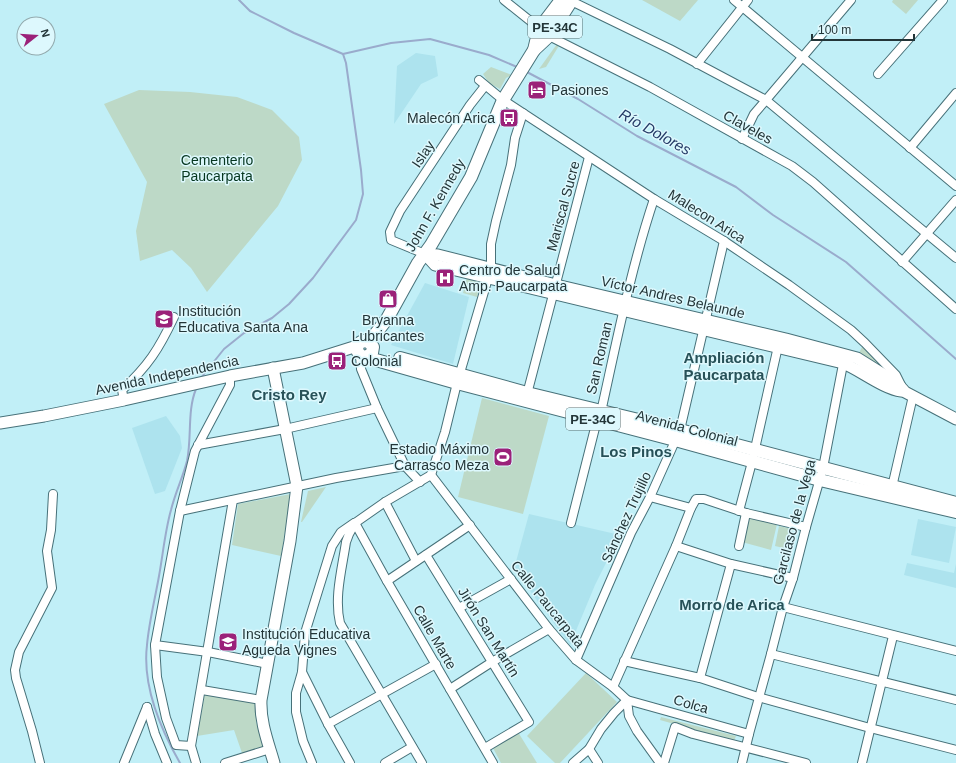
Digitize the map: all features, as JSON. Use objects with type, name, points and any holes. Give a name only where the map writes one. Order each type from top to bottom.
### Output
[{"type":"main road","name":"PE-34C","points":[[544,32],[568,0]]},
{"type":"main road","name":"John F. Kennedy","points":[[364,351],[387,320],[471,177],[503,100],[526,65],[544,32]]},
{"type":"main road","name":"Avenida Colonial","points":[[364,351],[458,379],[678,435],[753,456],[820,480],[956,503]]},
{"type":"main road","name":"Avenida Colonial","points":[[753,456],[823,468],[956,512]]},
{"type":"street","name":"Claveles","points":[[504,0],[544,32],[650,87],[792,166],[813,182],[956,309]]},
{"type":"street","points":[[568,0],[670,48],[697,64],[766,100],[956,258]]},
{"type":"street","points":[[734,0],[956,186]]},
{"type":"street","points":[[697,64],[748,0]]},
{"type":"street","points":[[742,138],[754,114],[851,0]]},
{"type":"street","points":[[878,74],[943,0]]},
{"type":"street","name":"Malecon Arica","points":[[482,83],[503,100],[589,157],[654,199],[724,241],[789,285],[851,330],[896,375],[909,394]]},
{"type":"street","name":"Islay","points":[[390,240],[390,232],[400,211],[470,105],[482,83]]},
{"type":"street","points":[[910,148],[956,93]]},
{"type":"street","points":[[312,763],[303,741],[296,712],[296,693],[302,672],[305,633],[332,546],[341,532],[385,502],[432,475],[489,272],[491,244],[511,165],[515,138],[522,113]]},
{"type":"street","name":"Mariscal Sucre","points":[[526,397],[589,157]]},
{"type":"street","name":"San Roman","points":[[571,523],[647,220],[654,199]]},
{"type":"street","points":[[902,262],[956,200]]},
{"type":"street","name":"Víctor Andres Belaunde","points":[[390,240],[425,254],[435,265],[489,272],[555,290],[844,359],[897,390],[909,394],[956,419]]},
{"type":"street","name":"Sánchez Trujillo","points":[[576,660],[631,533],[650,497],[678,435],[724,241]]},
{"type":"street","points":[[124,400],[122,390],[136,378],[153,358],[163,342],[174,317]]},
{"type":"street","points":[[739,546],[742,512],[753,456],[779,343]]},
{"type":"street","points":[[364,351],[361,369],[377,408],[406,466],[420,482]]},
{"type":"street","name":"Avenida Independencia","points":[[0,423],[44,416],[230,376],[303,363],[339,352],[364,351]]},
{"type":"street","name":"Garcilaso de la Vega","points":[[742,763],[748,734],[771,654],[782,607],[793,578],[820,480],[844,359]]},
{"type":"street","points":[[273,368],[297,486],[290,541],[261,700],[262,722],[274,763]]},
{"type":"street","points":[[191,746],[176,745],[166,718],[157,677],[156,645],[180,511],[188,475],[195,451],[230,385],[230,376]]},
{"type":"street","points":[[893,492],[909,394]]},
{"type":"street","points":[[198,445],[285,429],[377,408]]},
{"type":"street","points":[[180,511],[336,478],[406,466]]},
{"type":"street","name":"Calle Paucarpata","points":[[432,475],[549,629],[576,660],[613,686],[627,700]]},
{"type":"street","points":[[40,763],[15,670],[19,652],[52,588],[47,551],[51,530],[53,494]]},
{"type":"street","points":[[650,497],[691,508]]},
{"type":"street","points":[[613,686],[696,499],[704,499],[742,512],[806,527]]},
{"type":"street","points":[[196,763],[191,746],[202,690],[233,500]]},
{"type":"street","points":[[385,502],[416,561]]},
{"type":"street","points":[[355,523],[346,542],[338,599],[340,623],[422,763]]},
{"type":"street","name":"Calle Marte","points":[[355,523],[493,763]]},
{"type":"street","points":[[387,581],[470,525]]},
{"type":"street","points":[[676,546],[731,564],[793,578]]},
{"type":"street","name":"Jirón San Martín","points":[[426,555],[529,722],[485,748]]},
{"type":"street","points":[[700,678],[731,564]]},
{"type":"street","points":[[459,608],[510,579]]},
{"type":"street","points":[[782,607],[956,651]]},
{"type":"street","points":[[450,689],[492,662],[549,629]]},
{"type":"street","points":[[862,763],[893,636]]},
{"type":"street","points":[[156,645],[208,652],[268,664]]},
{"type":"street","points":[[771,654],[956,700]]},
{"type":"street","points":[[624,661],[700,678],[758,697],[956,750]]},
{"type":"street","points":[[328,724],[436,664]]},
{"type":"street","points":[[302,672],[328,724],[350,763]]},
{"type":"street","points":[[202,690],[261,700]]},
{"type":"street","points":[[573,763],[589,749],[601,729],[627,700]]},
{"type":"street","points":[[627,700],[629,716],[637,731],[660,763]]},
{"type":"street","name":"Colca","points":[[627,700],[748,734]]},
{"type":"street","points":[[124,763],[147,706],[155,734],[162,753],[168,763]]},
{"type":"street","points":[[664,763],[675,727],[693,734],[806,763]]},
{"type":"street","points":[[385,763],[412,747]]},
{"type":"street","points":[[225,763],[270,749]]},
{"type":"street","points":[[589,749],[598,763]]},
{"type":"shaded area","points":[[416,53],[435,56],[438,76],[421,84],[394,124],[397,66]]},
{"type":"shaded area","points":[[425,283],[469,297],[453,364],[391,345]]},
{"type":"shaded area","points":[[166,416],[180,436],[182,448],[165,491],[155,494],[132,428]]},
{"type":"shaded area","points":[[529,514],[620,535],[595,585],[570,645],[514,569]]},
{"type":"shaded area","points":[[918,519],[956,527],[949,563],[911,555]]},
{"type":"shaded area","points":[[907,563],[954,573],[956,564],[956,588],[904,575]]},
{"type":"green space","points":[[642,0],[698,0],[680,21]]},
{"type":"green space","points":[[893,0],[918,0],[906,14],[892,2]]},
{"type":"green space","points":[[557,44],[560,44],[546,67],[539,69]]},
{"type":"green space","points":[[491,67],[512,75],[506,78],[500,89],[489,83],[483,74]]},
{"type":"green space","name":"Cementerio Paucarpata","points":[[139,90],[190,92],[237,97],[272,110],[299,137],[302,160],[278,206],[207,292],[191,268],[172,250],[140,261],[136,231],[147,182],[104,104]]},
{"type":"green space","points":[[467,277],[481,281],[477,297],[463,293]]},
{"type":"green space","points":[[863,345],[884,367],[883,370],[859,353]]},
{"type":"green space","name":"Estadio Máximo Carrasco Meza","points":[[482,398],[549,416],[523,514],[458,497]]},
{"type":"green space","points":[[326,487],[302,522],[301,522],[308,491]]},
{"type":"green space","points":[[291,494],[281,556],[232,545],[238,504]]},
{"type":"green space","points":[[743,517],[777,524],[771,550],[738,541]]},
{"type":"green space","points":[[779,526],[793,529],[788,549],[775,546]]},
{"type":"green space","points":[[586,673],[617,702],[560,763],[555,763],[527,736]]},
{"type":"green space","points":[[205,693],[256,702],[256,722],[264,747],[242,753],[234,730],[197,736]]},
{"type":"green space","points":[[661,717],[736,736],[734,741],[660,720]]},
{"type":"green space","points":[[518,732],[537,763],[501,763],[493,748]]},
{"type":"waterway","name":"Río Dolores","points":[[239,0],[250,11],[294,33],[343,54],[391,43],[430,39],[489,55],[517,67]]},
{"type":"waterway","points":[[200,379],[224,349],[244,333],[272,318],[289,304],[313,278],[356,220],[363,194],[346,63],[343,54]]},
{"type":"waterway","name":"Río Dolores","points":[[525,71],[578,99],[637,136],[736,187],[773,215],[846,262],[956,359]]},
{"type":"waterway","points":[[180,763],[159,721],[154,706],[147,676],[146,660],[149,628],[167,526],[187,461],[193,397],[196,389]]},
{"type":"place","name":"Pasiones","points":[[537,90]]},
{"type":"place","name":"Malecón Arica","points":[[509,118]]},
{"type":"place","name":"Centro de Salud Amp. Paucarpata","points":[[445,278]]},
{"type":"place","name":"Bryanna Lubricantes","points":[[388,299]]},
{"type":"place","name":"Institución Educativa Santa Ana","points":[[164,319]]},
{"type":"place","name":"Colonial","points":[[337,361]]},
{"type":"place","name":"Estadio Máximo Carrasco Meza","points":[[503,457]]},
{"type":"place","name":"Institución Educativa Agueda Vignes","points":[[228,642]]},
{"type":"district","name":"Ampliación Paucarpata","points":[[724,366]]},
{"type":"district","name":"Cristo Rey","points":[[289,395]]},
{"type":"district","name":"Los Pinos","points":[[636,452]]},
{"type":"district","name":"Morro de Arica","points":[[732,605]]}]
